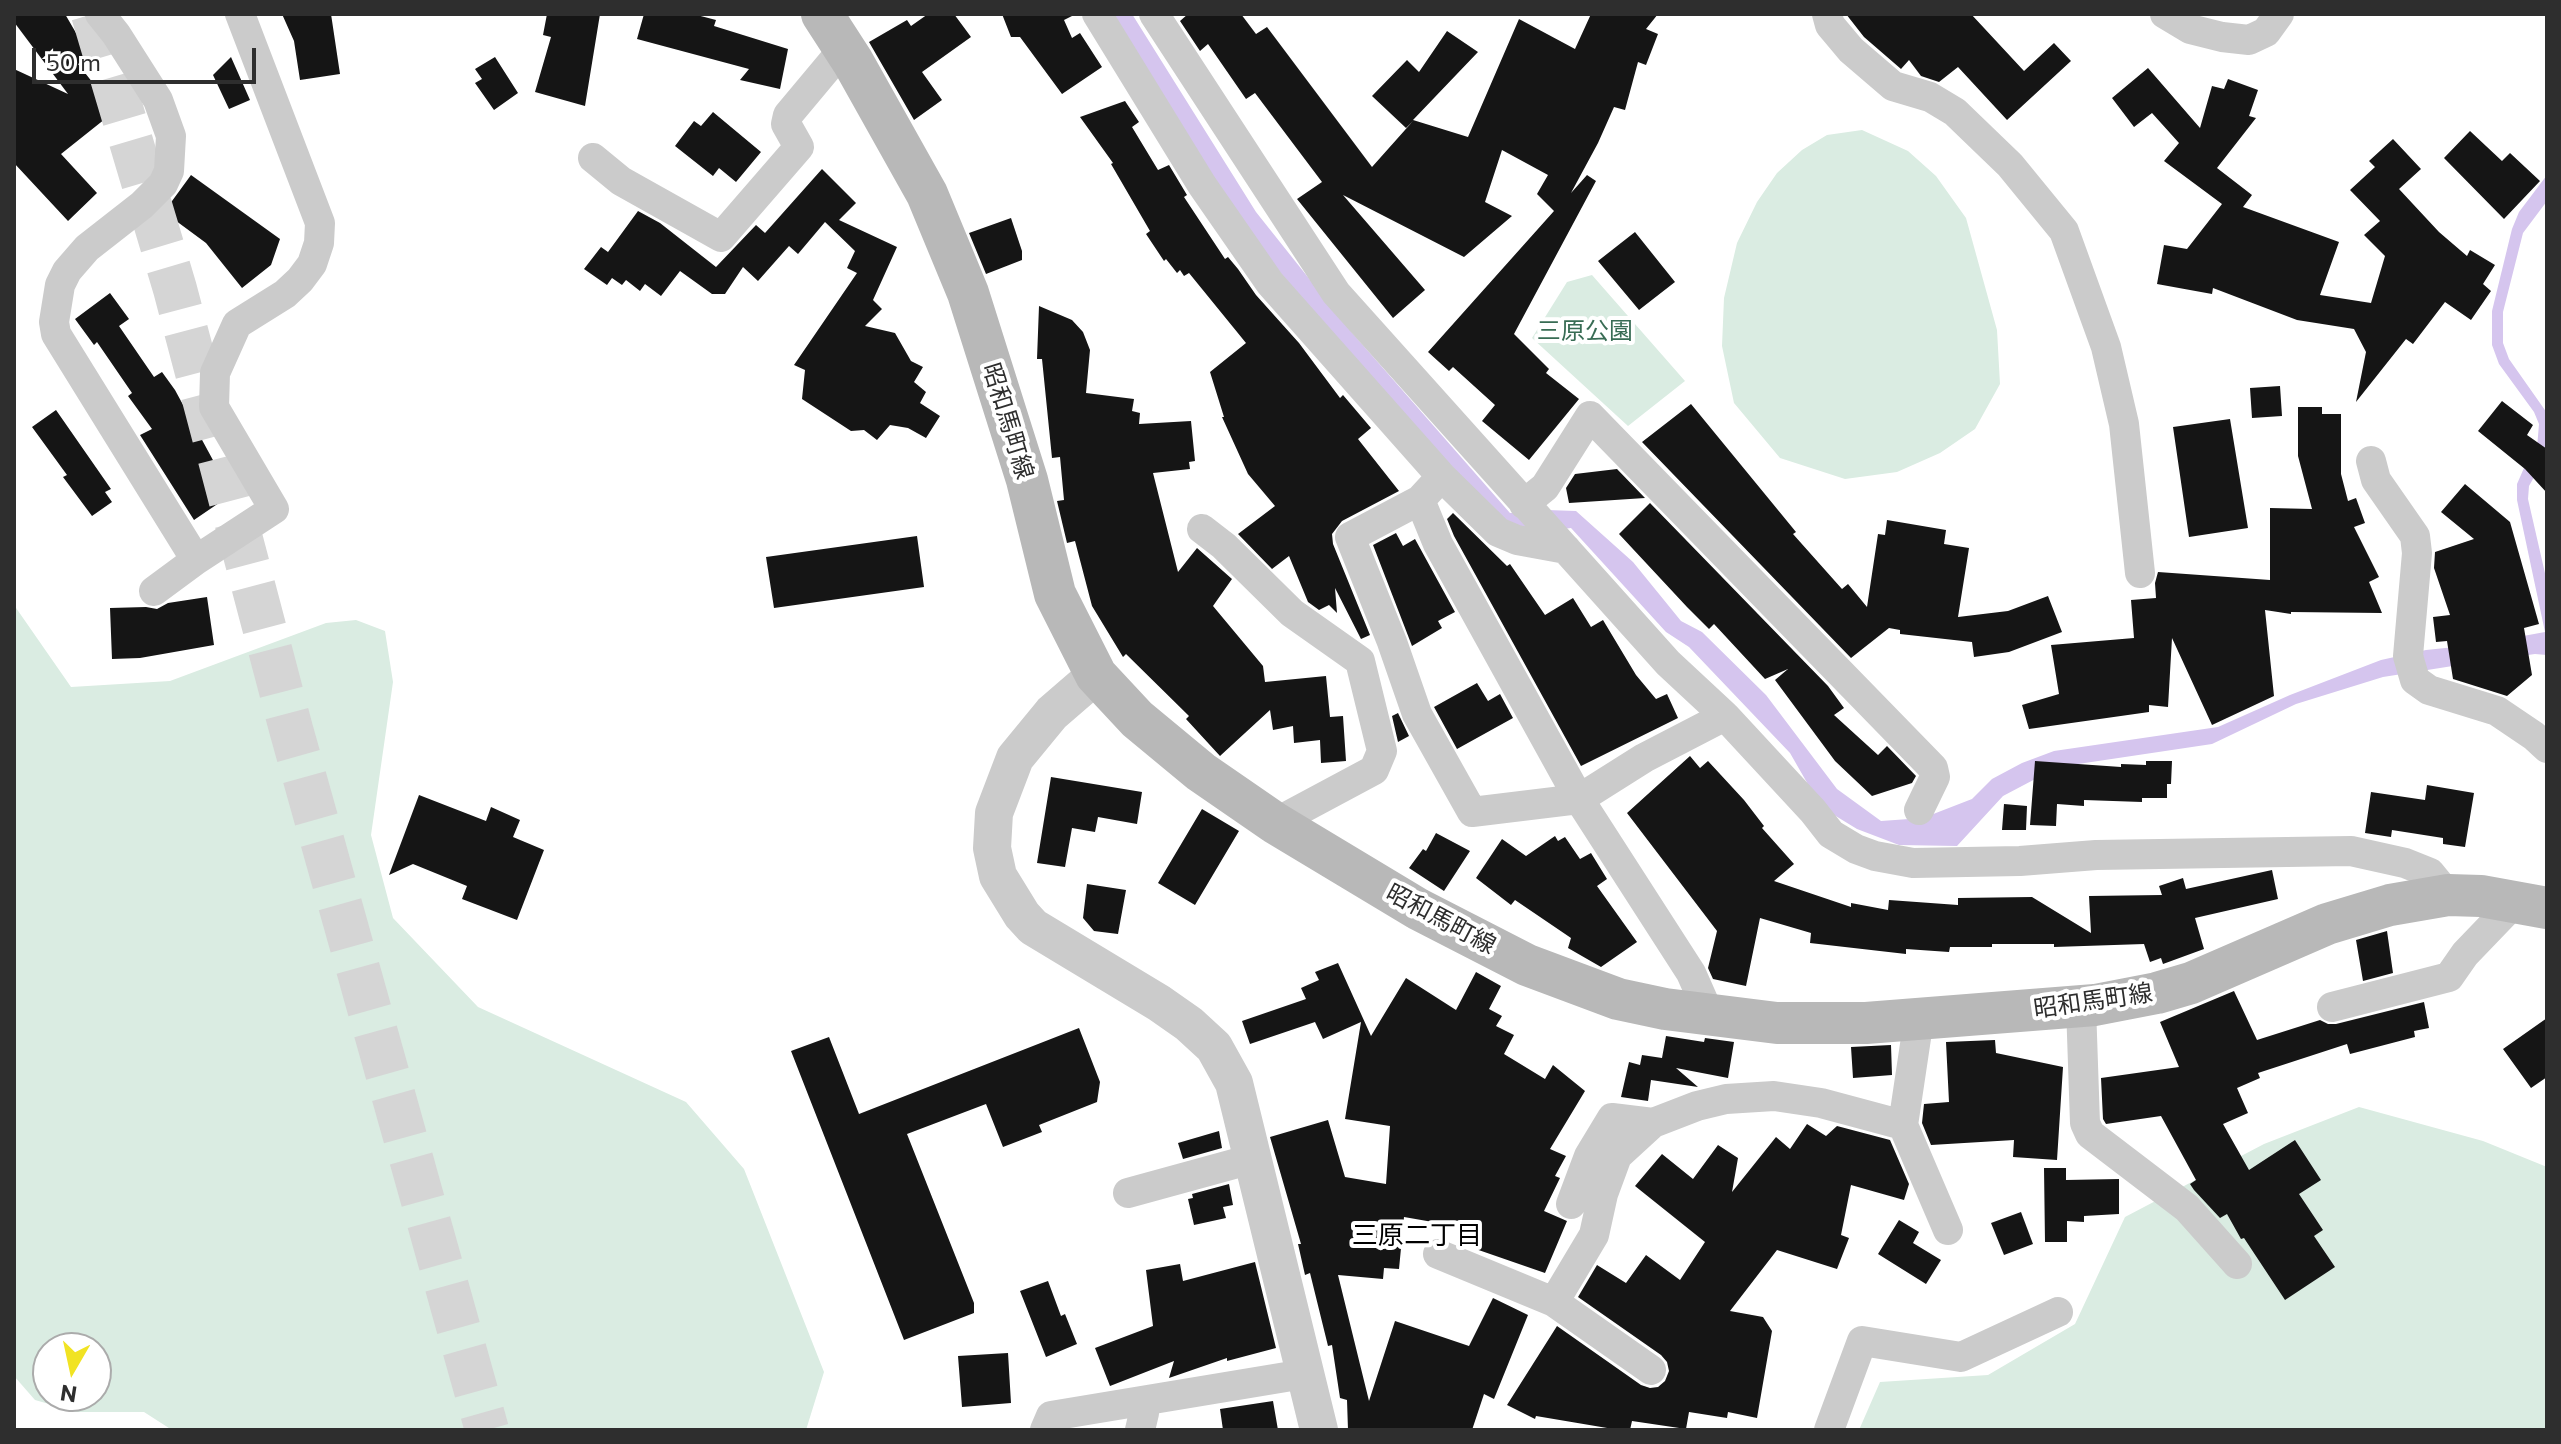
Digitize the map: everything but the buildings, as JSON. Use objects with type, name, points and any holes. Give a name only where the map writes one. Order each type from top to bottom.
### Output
[{"type":"main road","name":"昭和馬町線","points":[[833,31],[927,194],[968,293],[1027,480],[1055,594],[1096,675],[1147,728],[1201,772],[1275,823],[1418,909],[1527,965],[1618,999],[1710,1016],[1777,1023],[1866,1023],[2081,1006],[2157,993],[2191,983],[2327,924],[2390,905],[2448,895],[2481,896],[2530,906]]},
{"type":"street","points":[[100,14],[148,82],[163,111],[171,136],[169,171],[163,184],[142,205],[87,248],[67,271],[57,298],[56,334],[196,560]]},
{"type":"street","points":[[154,591],[274,509],[214,407],[215,373],[237,324],[285,294],[300,280],[312,264],[319,243],[320,223],[240,14]]},
{"type":"street","points":[[1097,14],[1202,185],[1270,283],[1442,477],[1498,532],[1517,540],[1558,542]]},
{"type":"street","points":[[1154,14],[1336,293],[1668,663],[1725,716],[1831,834],[1875,856],[1913,863],[2110,855],[2351,851],[2405,863],[2430,873],[2448,895]]},
{"type":"street","points":[[1827,14],[1830,25],[1851,50],[1893,86],[1930,97],[1955,112],[2010,165],[2064,231],[2106,347],[2124,424],[2140,573]]},
{"type":"street","points":[[2165,14],[2190,29],[2249,40],[2266,32],[2279,14]]},
{"type":"street","points":[[593,158],[621,181],[721,237],[799,147],[786,124],[788,115],[833,31]]},
{"type":"street","points":[[1525,506],[1545,487],[1590,416],[1933,768],[1935,777],[1919,810]]},
{"type":"street","points":[[2371,461],[2376,480],[2401,521],[2415,536],[2417,553],[2411,668],[2429,690],[2497,711],[2547,748]]},
{"type":"street","points":[[1442,477],[1420,500],[1350,537],[1417,714],[1472,812],[1579,799],[1644,758],[1725,716]]},
{"type":"street","points":[[1420,500],[1438,544],[1579,799],[1691,973],[1710,1016]]},
{"type":"street","points":[[1202,529],[1224,546],[1292,613],[1360,661],[1382,751],[1374,770],[1275,823]]},
{"type":"street","points":[[1096,675],[1052,713],[1015,758],[994,813],[992,848],[998,876],[1033,927],[1159,1003],[1214,1047],[1234,1083],[1319,1430]]},
{"type":"street","points":[[2332,1007],[2449,977],[2465,954],[2530,906]]},
{"type":"street","points":[[2081,1006],[2085,1123],[2090,1134],[2187,1208],[2237,1264]]},
{"type":"street","points":[[1919,1018],[1903,1125],[1948,1230]]},
{"type":"street","points":[[1554,1302],[1594,1235],[1612,1163],[1630,1142],[1653,1123],[1697,1106],[1765,1095],[1821,1103],[1903,1125]]},
{"type":"street","points":[[1571,1204],[1589,1156],[1612,1118],[1653,1123]]},
{"type":"street","points":[[1128,1193],[1252,1159]]},
{"type":"street","points":[[1438,1254],[1554,1302],[1651,1370]]},
{"type":"street","points":[[1829,1430],[1862,1341],[1961,1357],[2058,1312]]},
{"type":"street","points":[[1045,1430],[1051,1416],[1141,1415],[1304,1374]]},
{"type":"green space","points":[[1862,130],[1908,151],[1936,176],[1966,218],[1997,330],[2000,384],[1975,429],[1940,453],[1897,472],[1845,479],[1780,458],[1734,403],[1722,346],[1724,298],[1737,243],[1757,202],[1777,173],[1802,150],[1827,135]]},
{"type":"green space","name":"三原公園","points":[[1592,275],[1685,381],[1628,426],[1532,338],[1567,282]]},
{"type":"green space","points":[[14,605],[71,687],[170,681],[326,623],[356,620],[385,631],[393,682],[371,835],[393,918],[478,1007],[686,1102],[744,1169],[824,1372],[806,1430],[172,1430],[144,1412],[112,1412],[112,1332],[32,1332],[32,1397],[14,1376]]},
{"type":"green space","points":[[2359,1107],[2483,1141],[2547,1167],[2547,1430],[1859,1430],[1880,1382],[1988,1375],[2075,1324],[2125,1217],[2264,1144]]},
{"type":"shaded area","points":[[1106,14],[1132,14],[1256,212],[1354,335],[1510,513],[1576,511],[1633,562],[1681,621],[1702,632],[1766,695],[1837,789],[1881,821],[1923,818],[1972,799],[1992,779],[2054,751],[2218,727],[2381,660],[2545,632],[2517,500],[2517,484],[2537,448],[2539,424],[2534,412],[2499,364],[2492,345],[2492,311],[2512,229],[2519,212],[2547,175],[2547,201],[2523,233],[2503,312],[2503,343],[2509,359],[2547,413],[2547,454],[2529,486],[2528,499],[2547,582],[2547,655],[2535,654],[2383,677],[2296,704],[2212,744],[2058,767],[2003,796],[1957,846],[1899,845],[1857,829],[1821,807],[1790,753],[1689,647],[1666,632],[1571,528],[1531,533],[1495,525],[1238,223]]},
{"type":"tunnel","points":[[93,14],[175,289],[291,729],[487,1430]]},
{"type":"district","name":"三原二丁目","points":[[1417,1235]]}]
